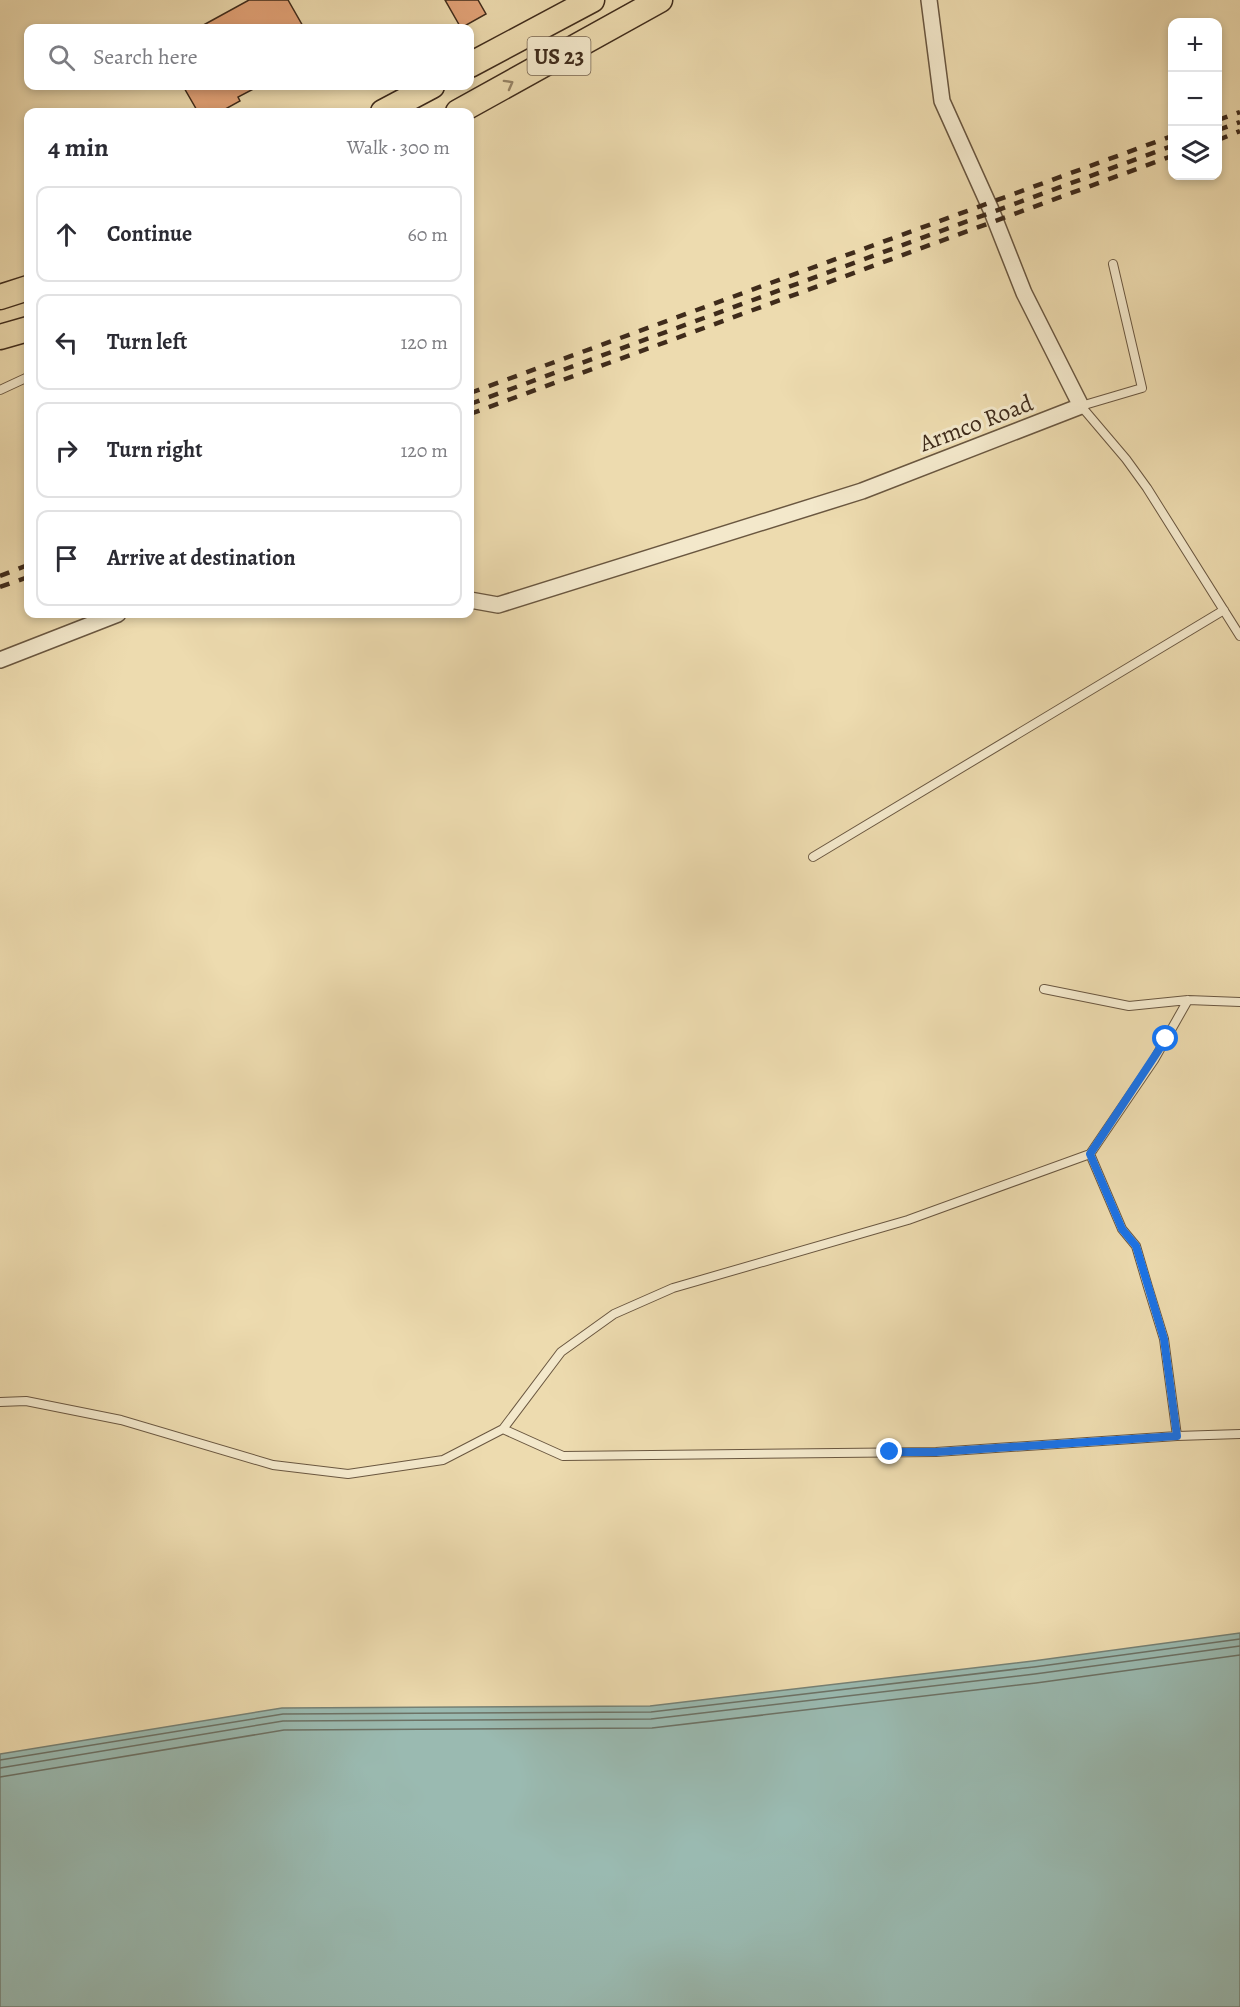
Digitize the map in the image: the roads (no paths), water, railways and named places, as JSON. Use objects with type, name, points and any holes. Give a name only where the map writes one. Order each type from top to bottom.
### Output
[{"type":"main road","name":"US 23","points":[[474,63],[592,0]]},
{"type":"main road","name":"US 23","points":[[465,108],[660,0]]},
{"type":"main road","points":[[391,108],[424,90]]},
{"type":"main road","points":[[0,297],[24,289]]},
{"type":"main road","points":[[0,337],[24,329]]},
{"type":"street","points":[[928,0],[942,101],[992,212],[1024,293],[1081,406]]},
{"type":"street","name":"Armco Road","points":[[474,601],[498,605],[862,491],[1081,406]]},
{"type":"street","points":[[0,660],[108,618]]},
{"type":"lane","points":[[1113,264],[1142,388],[1081,406],[1126,459],[1147,488],[1240,636]]},
{"type":"lane","points":[[0,390],[24,379]]},
{"type":"lane","points":[[813,857],[1224,610]]},
{"type":"lane","points":[[1044,988],[1129,1006],[1188,1000],[1240,1002]]},
{"type":"lane","points":[[0,1402],[26,1401],[121,1420],[273,1465],[348,1474],[443,1460],[503,1429],[561,1352],[614,1314],[673,1288],[908,1220],[1090,1154],[1154,1060],[1188,1000]]},
{"type":"lane","points":[[1090,1154],[1122,1229],[1136,1246],[1164,1339],[1177,1436]]},
{"type":"lane","points":[[503,1429],[563,1456],[936,1452],[1240,1434]]},
{"type":"water","points":[[1240,1633],[1240,2007],[0,2007],[0,1754],[282,1708],[650,1706],[1033,1661]]},
{"type":"railway","points":[[1222,119],[1240,112]]},
{"type":"railway","points":[[1222,129],[1240,122]]},
{"type":"railway","points":[[1222,138],[1240,131]]},
{"type":"railway","points":[[474,392],[1168,137]]},
{"type":"railway","points":[[474,403],[1168,147]]},
{"type":"railway","points":[[474,413],[1168,157]]},
{"type":"railway","points":[[0,576],[24,567]]},
{"type":"railway","points":[[0,587],[24,578]]}]
